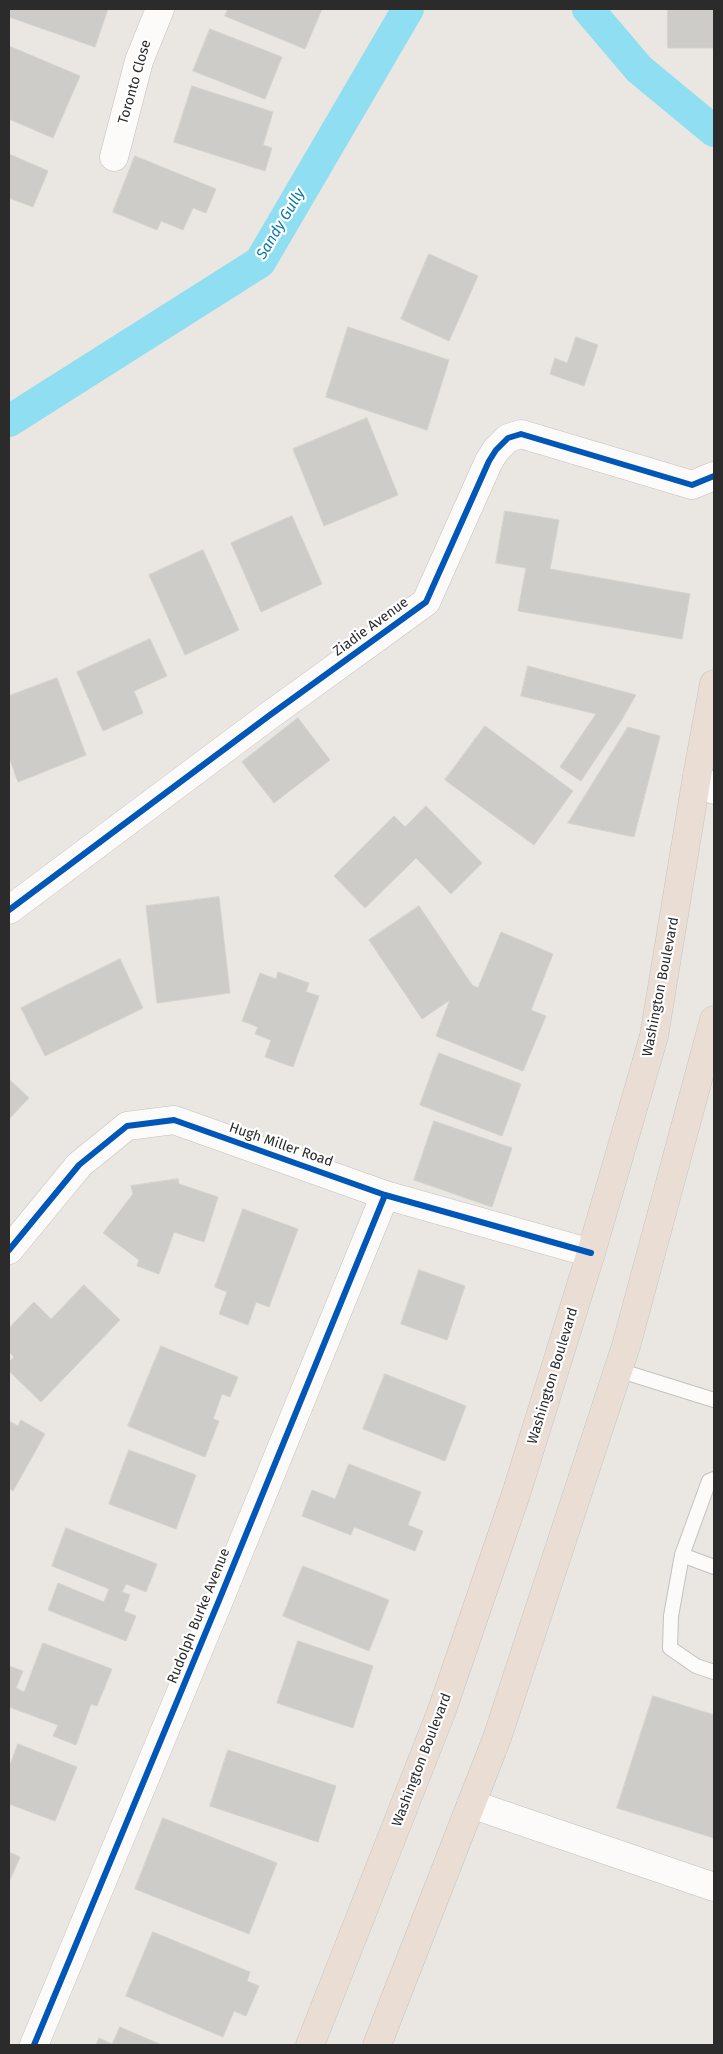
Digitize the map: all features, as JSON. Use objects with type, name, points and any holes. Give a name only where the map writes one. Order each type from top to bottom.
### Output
[{"type":"highway","name":"Washington Boulevard","points":[[310,2045],[442,1710],[516,1494],[591,1253],[654,1036],[705,783],[714,684]]},
{"type":"highway","points":[[376,2045],[496,1738],[618,1370],[714,1020]]},
{"type":"street","name":"Toronto Close","points":[[114,157],[139,61],[160,9]]},
{"type":"street","name":"Ziadie Avenue","points":[[9,910],[270,715],[426,602],[481,477],[496,450],[508,438],[521,434],[692,486],[714,476]]},
{"type":"street","name":"Hugh Miller Road","points":[[9,1250],[79,1165],[127,1126],[174,1120],[385,1195],[591,1253]]},
{"type":"street","name":"Rudolph Burke Avenue","points":[[34,2045],[385,1195]]},
{"type":"street","points":[[470,1804],[714,1887]]},
{"type":"lane","points":[[618,1370],[714,1400]]},
{"type":"lane","points":[[714,1479],[709,1481],[682,1555],[671,1616],[670,1648],[696,1666],[714,1672]]},
{"type":"lane","points":[[682,1555],[714,1567]]},
{"type":"building","points":[[9,9],[108,9],[95,47],[9,17]]},
{"type":"building","points":[[228,9],[322,9],[305,49],[225,16]]},
{"type":"building","points":[[668,9],[714,9],[714,48],[668,48]]},
{"type":"building","points":[[210,29],[282,57],[265,99],[193,71]]},
{"type":"building","points":[[9,46],[80,76],[53,138],[9,119]]},
{"type":"building","points":[[192,86],[273,112],[263,145],[272,148],[265,171],[174,142]]},
{"type":"building","points":[[9,154],[48,171],[33,207],[9,198]]},
{"type":"building","points":[[135,156],[216,189],[206,213],[193,208],[183,230],[161,221],[157,230],[113,212]]},
{"type":"building","points":[[429,254],[478,276],[449,341],[401,319]]},
{"type":"building","points":[[348,327],[449,360],[427,430],[326,397]]},
{"type":"building","points":[[576,337],[598,345],[584,386],[550,374],[555,358],[567,363]]},
{"type":"building","points":[[367,418],[398,495],[324,526],[293,449]]},
{"type":"building","points":[[505,511],[559,520],[550,569],[690,594],[682,639],[518,611],[526,568],[496,563]]},
{"type":"building","points":[[292,516],[322,584],[261,612],[231,543]]},
{"type":"building","points":[[203,550],[239,630],[185,655],[149,575]]},
{"type":"building","points":[[150,639],[167,676],[134,691],[143,713],[103,731],[77,672]]},
{"type":"building","points":[[528,666],[636,695],[581,781],[560,767],[596,714],[521,696]]},
{"type":"building","points":[[57,678],[86,755],[18,782],[9,757],[9,696]]},
{"type":"building","points":[[298,718],[330,760],[274,803],[242,762]]},
{"type":"building","points":[[485,726],[573,791],[534,845],[445,780]]},
{"type":"building","points":[[628,727],[660,736],[634,837],[568,823]]},
{"type":"building","points":[[426,806],[482,863],[451,894],[416,858],[365,908],[334,876],[394,816],[405,827]]},
{"type":"building","points":[[219,897],[230,993],[157,1003],[146,906]]},
{"type":"building","points":[[419,906],[472,985],[478,988],[501,932],[553,954],[531,1010],[546,1016],[523,1071],[436,1036],[450,1000],[422,1019],[369,940]]},
{"type":"building","points":[[120,959],[143,1008],[45,1056],[21,1008]]},
{"type":"building","points":[[278,972],[309,983],[306,992],[319,996],[293,1067],[265,1057],[271,1040],[255,1034],[258,1027],[242,1021],[260,973],[276,979]]},
{"type":"building","points":[[439,1053],[521,1084],[502,1136],[420,1105]]},
{"type":"building","points":[[9,1079],[29,1098],[9,1119]]},
{"type":"building","points":[[434,1121],[512,1148],[492,1207],[414,1180]]},
{"type":"building","points":[[178,1179],[179,1184],[218,1197],[204,1242],[174,1232],[159,1274],[137,1266],[139,1260],[103,1233],[133,1194],[131,1186]]},
{"type":"building","points":[[243,1209],[298,1229],[269,1307],[256,1302],[248,1325],[219,1314],[227,1292],[215,1287]]},
{"type":"building","points":[[419,1270],[465,1286],[447,1340],[401,1324]]},
{"type":"building","points":[[84,1285],[120,1320],[41,1402],[9,1371],[9,1362],[14,1357],[9,1352],[9,1328],[34,1302],[51,1319]]},
{"type":"building","points":[[161,1346],[238,1377],[230,1397],[222,1394],[213,1419],[219,1421],[205,1457],[128,1426]]},
{"type":"building","points":[[385,1374],[466,1406],[445,1461],[363,1429]]},
{"type":"building","points":[[21,1420],[45,1434],[13,1491],[9,1488],[9,1421],[18,1426]]},
{"type":"building","points":[[129,1450],[196,1475],[176,1529],[109,1504]]},
{"type":"building","points":[[349,1464],[421,1492],[408,1525],[423,1531],[415,1551],[354,1527],[351,1535],[302,1516],[312,1490],[335,1499]]},
{"type":"building","points":[[66,1528],[157,1564],[146,1592],[126,1584],[122,1592],[130,1595],[124,1611],[136,1616],[126,1641],[48,1610],[58,1583],[104,1602],[109,1589],[52,1566]]},
{"type":"building","points":[[303,1566],[389,1600],[369,1651],[283,1616]]},
{"type":"building","points":[[298,1641],[373,1666],[353,1728],[277,1703]]},
{"type":"building","points":[[43,1643],[112,1669],[97,1706],[91,1704],[76,1745],[53,1736],[58,1725],[9,1707],[9,1666],[23,1671],[16,1688],[24,1692]]},
{"type":"building","points":[[653,1696],[714,1715],[714,1838],[617,1808]]},
{"type":"building","points":[[18,1744],[77,1767],[55,1821],[9,1804],[9,1768]]},
{"type":"building","points":[[228,1750],[336,1786],[318,1842],[210,1806]]},
{"type":"building","points":[[163,1818],[277,1863],[249,1934],[135,1889]]},
{"type":"building","points":[[9,1852],[20,1857],[9,1882]]},
{"type":"building","points":[[153,1932],[250,1972],[247,1981],[259,1986],[246,2016],[234,2011],[223,2037],[126,1996]]},
{"type":"building","points":[[120,2027],[162,2045],[96,2045],[99,2038],[112,2044]]},
{"type":"waterway","name":"Sandy Gully","points":[[9,421],[260,262],[408,9]]},
{"type":"waterway","points":[[588,9],[639,69],[714,131]]},
{"type":"cycle path","points":[[9,910],[270,715],[426,602],[489,461],[496,450],[508,438],[521,434],[692,485],[714,476]]},
{"type":"cycle path","points":[[9,1250],[79,1165],[127,1126],[174,1120],[385,1195],[591,1253]]},
{"type":"cycle path","points":[[34,2045],[385,1195]]}]
